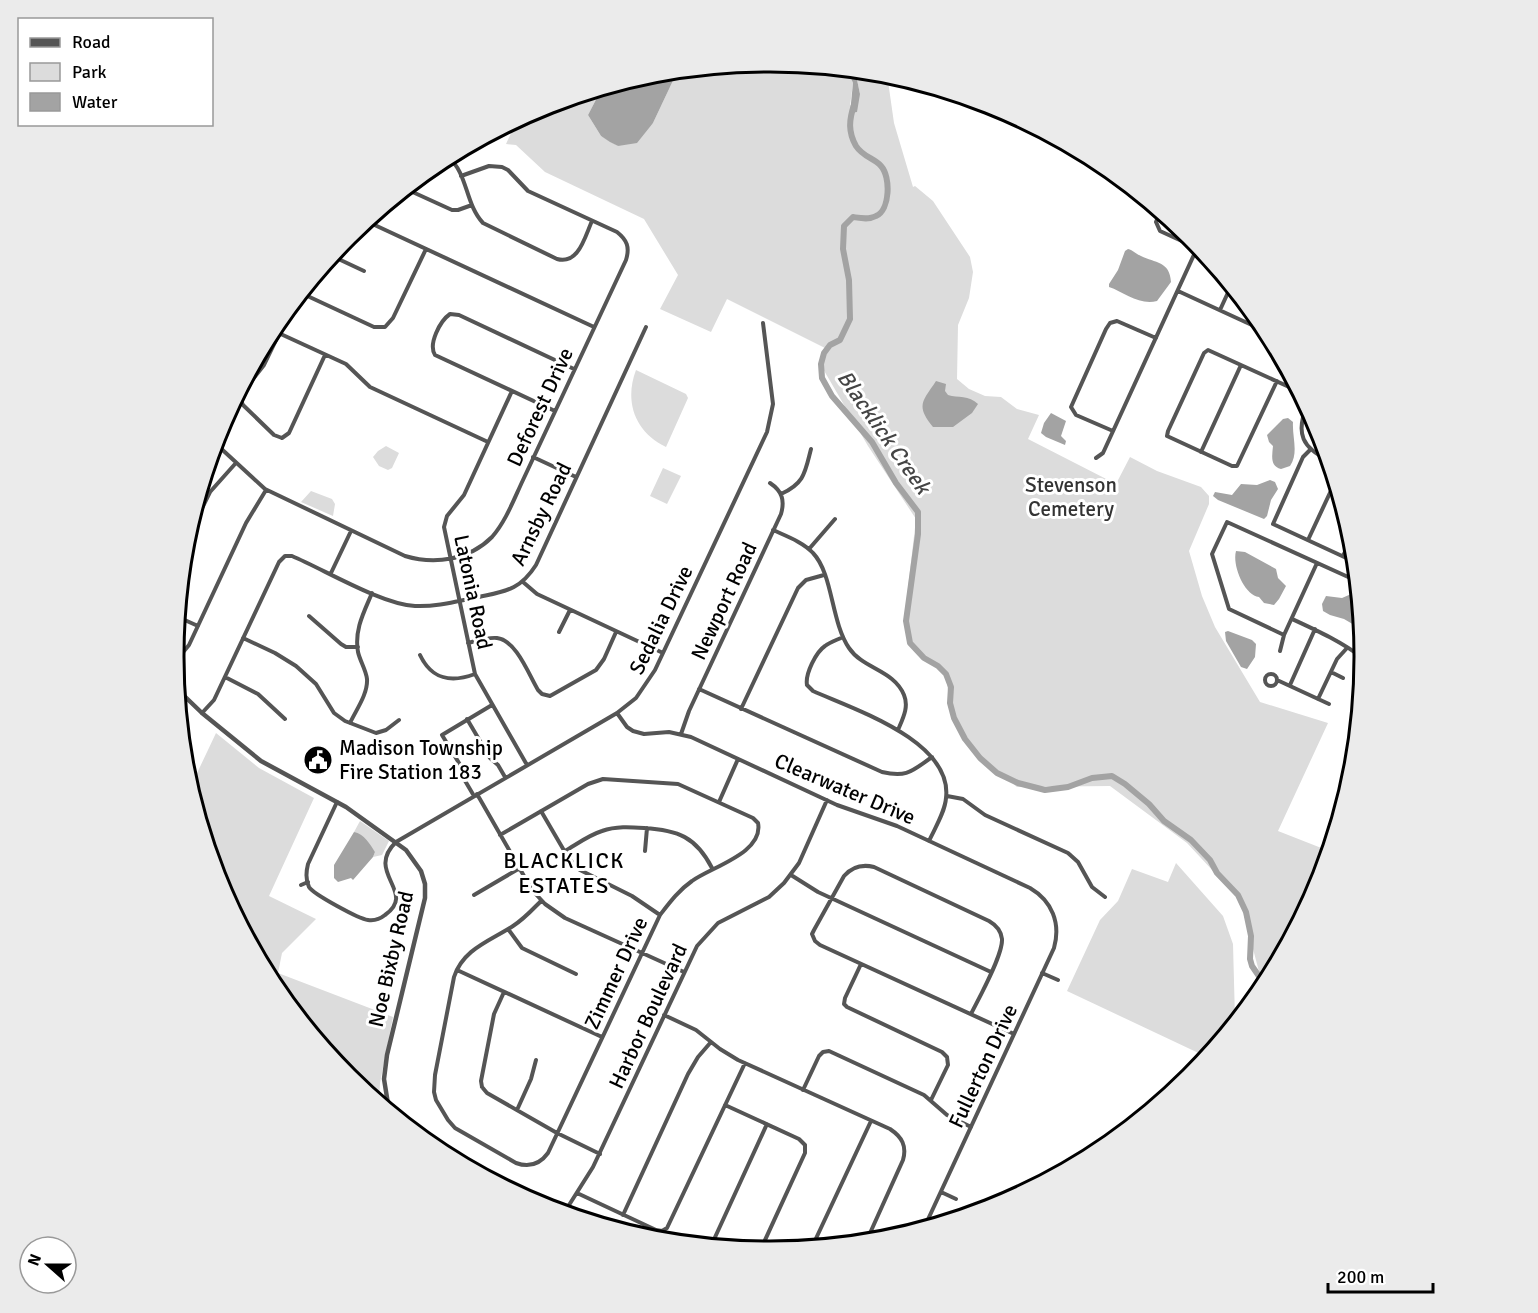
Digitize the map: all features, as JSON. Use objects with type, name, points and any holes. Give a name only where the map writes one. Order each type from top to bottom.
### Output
[{"type":"street","points":[[455,164],[478,218],[489,227],[557,259],[569,260],[578,251],[592,221],[528,191],[508,170],[502,167],[489,166],[461,176]]},
{"type":"street","points":[[414,193],[452,210],[472,205]]},
{"type":"street","points":[[1157,220],[1157,228],[1160,231],[1177,238]]},
{"type":"street","name":"Deforest Drive","points":[[450,560],[472,552],[492,536],[506,516],[626,260],[627,243],[616,232],[592,221]]},
{"type":"street","points":[[375,225],[594,327]]},
{"type":"street","points":[[309,297],[374,327],[384,327],[393,318],[426,249]]},
{"type":"street","points":[[1096,458],[1103,453],[1194,256]]},
{"type":"street","points":[[340,260],[364,271]]},
{"type":"street","points":[[1178,291],[1249,324]]},
{"type":"street","points":[[1220,310],[1227,294]]},
{"type":"street","points":[[555,411],[439,357],[433,351],[433,343],[444,318],[449,312],[459,315],[574,369]]},
{"type":"street","points":[[1113,431],[1076,415],[1072,411],[1072,403],[1110,323],[1119,321],[1156,338]]},
{"type":"street","name":"Sedalia Drive","points":[[396,842],[617,713],[640,694],[650,681],[767,432],[773,404],[763,323]]},
{"type":"street","name":"Arnsby Road","points":[[243,638],[284,554],[395,603],[415,606],[437,605],[503,592],[523,582],[536,565],[646,327]]},
{"type":"street","points":[[281,335],[349,366],[370,387],[488,442]]},
{"type":"street","points":[[1277,381],[1237,466],[1232,466],[1168,437],[1167,434],[1204,353],[1208,350],[1277,381],[1286,385]]},
{"type":"street","points":[[259,372],[270,353]]},
{"type":"street","points":[[243,403],[274,435],[282,440],[289,433],[325,355]]},
{"type":"street","points":[[1201,452],[1241,365]]},
{"type":"street","name":"Latonia Road","points":[[512,391],[464,495],[445,520],[444,527],[475,674],[527,765]]},
{"type":"street","points":[[1303,419],[1301,431],[1310,450],[1316,454]]},
{"type":"street","points":[[770,483],[781,494],[799,483],[805,472],[811,448]]},
{"type":"street","points":[[1310,450],[1303,457],[1273,524],[1343,556]]},
{"type":"street","points":[[223,451],[266,490],[415,559],[450,560]]},
{"type":"street","points":[[534,457],[576,477]]},
{"type":"street","points":[[205,503],[210,492],[235,464]]},
{"type":"street","points":[[184,651],[246,523],[266,490]]},
{"type":"street","points":[[1308,540],[1330,493]]},
{"type":"street","name":"Newport Road","points":[[681,734],[686,717],[783,506],[781,494]]},
{"type":"street","points":[[809,549],[836,519]]},
{"type":"street","points":[[1284,635],[1229,609],[1212,554],[1227,522],[1347,576]]},
{"type":"street","points":[[331,573],[351,530]]},
{"type":"street","points":[[773,530],[809,549],[819,562],[824,575],[843,638],[858,658],[893,680],[902,691],[906,708],[898,730]]},
{"type":"street","points":[[1280,651],[1284,635],[1317,564]]},
{"type":"street","points":[[741,709],[798,588],[806,580],[824,575]]},
{"type":"street","points":[[523,582],[534,592],[663,653]]},
{"type":"street","points":[[350,723],[366,686],[367,679],[358,647],[360,620],[372,593]]},
{"type":"street","points":[[560,632],[570,610]]},
{"type":"street","points":[[309,616],[341,644],[358,647]]},
{"type":"street","points":[[1292,619],[1340,641],[1354,652]]},
{"type":"street","points":[[186,621],[198,626]]},
{"type":"street","points":[[1290,685],[1315,629]]},
{"type":"street","points":[[468,643],[495,638],[506,641],[515,650],[544,698],[552,696],[596,670],[604,659],[616,632]]},
{"type":"street","points":[[202,713],[214,700],[243,638],[296,666],[316,684],[334,713],[350,723],[376,733],[386,730],[399,720]]},
{"type":"street","points":[[843,638],[825,646],[819,652],[806,678],[807,685],[811,690],[898,730],[915,740],[932,757],[944,780],[947,796],[929,841]]},
{"type":"street","points":[[1318,699],[1337,658],[1347,648]]},
{"type":"street","points":[[420,655],[428,669],[441,677],[461,678],[475,674]]},
{"type":"street","points":[[1330,672],[1343,678]]},
{"type":"street","points":[[225,677],[251,690],[285,719]]},
{"type":"street","points":[[1277,680],[1329,704]]},
{"type":"street","points":[[801,687],[807,685]]},
{"type":"street","points":[[699,689],[882,772],[905,775],[932,757]]},
{"type":"street","name":"Noe Bixby Road","points":[[186,698],[261,761],[360,816],[409,852],[419,866],[425,892],[387,1054],[384,1079],[386,1098]]},
{"type":"street","points":[[492,705],[442,735],[462,768],[464,779],[541,901],[565,918],[684,972]]},
{"type":"street","name":"Clearwater Drive","points":[[617,713],[627,727],[633,731],[644,734],[669,732],[681,734],[827,800],[929,841],[1030,888],[1041,895],[1054,913]]},
{"type":"street","points":[[467,719],[490,758],[498,765],[505,777]]},
{"type":"street","points":[[500,835],[588,784],[603,779],[678,784],[719,802],[738,759]]},
{"type":"street","points":[[947,796],[963,799],[985,815],[1074,857],[1083,868],[1088,881],[1105,897]]},
{"type":"street","name":"Harbor Boulevard","points":[[569,1206],[600,1154],[697,946],[711,930],[731,915],[769,897],[791,875],[827,800]]},
{"type":"street","points":[[337,802],[306,873],[309,888],[318,896],[366,920],[380,919],[389,913],[395,901],[395,890],[384,861],[386,854],[396,842]]},
{"type":"street","name":"Zimmer Drive","points":[[457,970],[435,1075],[434,1092],[439,1106],[448,1120],[461,1132],[516,1163],[524,1166],[533,1165],[545,1157],[660,915],[681,890],[712,868],[738,857],[751,845],[758,834],[760,822],[719,802]]},
{"type":"street","points":[[541,811],[572,863],[585,874],[632,896],[660,915]]},
{"type":"street","points":[[565,851],[606,829],[620,827],[664,829],[688,838],[703,851],[712,868]]},
{"type":"street","points":[[645,851],[647,828]]},
{"type":"street","points":[[971,1014],[999,954],[1002,941],[999,929],[989,921],[874,867],[858,866],[847,873],[814,930],[812,938],[820,945],[1014,1034]]},
{"type":"street","points":[[474,895],[520,868]]},
{"type":"street","points":[[791,875],[831,899],[991,972]]},
{"type":"street","points":[[302,885],[308,882]]},
{"type":"street","points":[[541,901],[508,929],[470,952],[462,960],[457,970],[602,1037]]},
{"type":"street","name":"Fullerton Drive","points":[[928,1218],[1056,942],[1057,926],[1054,913]]},
{"type":"street","points":[[508,929],[522,948],[576,974]]},
{"type":"street","points":[[861,963],[843,1005],[950,1056],[931,1100]]},
{"type":"street","points":[[1042,973],[1058,980]]},
{"type":"street","points":[[504,992],[493,1019],[481,1088],[557,1133],[600,1154]]},
{"type":"street","points":[[664,1016],[696,1030],[724,1053],[893,1131],[902,1141],[905,1150],[903,1160],[871,1232]]},
{"type":"street","points":[[623,1215],[688,1074],[698,1057],[711,1042]]},
{"type":"street","points":[[803,1090],[822,1049],[916,1090],[947,1115],[971,1126]]},
{"type":"street","points":[[517,1110],[531,1079],[536,1060]]},
{"type":"street","points":[[664,1231],[670,1225],[745,1063]]},
{"type":"street","points":[[725,1105],[807,1144],[765,1241]]},
{"type":"street","points":[[816,1239],[871,1121]]},
{"type":"street","points":[[715,1238],[767,1124]]},
{"type":"street","points":[[941,1192],[957,1199]]},
{"type":"street","points":[[577,1194],[658,1230]]},
{"type":"green space","name":"Stevenson Cemetery","points":[[769,72],[845,77],[851,78],[853,83],[850,106],[860,94],[857,79],[888,84],[894,123],[913,187],[915,186],[933,201],[970,257],[973,272],[969,298],[958,325],[957,379],[969,389],[985,396],[1001,397],[1017,409],[1039,415],[1028,439],[1116,484],[1130,457],[1157,471],[1201,487],[1209,496],[1209,504],[1189,551],[1202,596],[1215,627],[1260,702],[1328,723],[1278,831],[1321,848],[1293,915],[1260,974],[1240,900],[1187,843],[1110,786],[1017,787],[974,750],[950,708],[946,674],[910,643],[905,613],[916,519],[868,446],[819,362],[825,348],[727,299],[711,332],[660,309],[678,275],[644,219],[545,172],[516,145],[506,144],[512,131],[545,116],[597,98],[588,115],[601,136],[618,146],[653,123],[673,80],[731,73]]},
{"type":"green space","points":[[636,370],[686,394],[688,398],[666,447],[647,433],[635,415],[631,393]]},
{"type":"green space","points":[[386,446],[399,453],[392,468],[388,470],[379,466],[373,457]]},
{"type":"green space","points":[[663,468],[681,476],[667,504],[650,496]]},
{"type":"green space","points":[[311,491],[332,499],[335,504],[333,516],[301,502]]},
{"type":"green space","points":[[216,733],[259,768],[314,798],[269,896],[316,919],[282,953],[278,973],[245,915],[229,880],[204,808],[197,774]]},
{"type":"green space","points":[[360,821],[389,841],[382,855],[373,857],[375,852],[354,832]]},
{"type":"green space","points":[[1176,863],[1223,916],[1233,944],[1235,1010],[1198,1053],[1067,991],[1100,920],[1118,901],[1132,869],[1168,882]]},
{"type":"green space","points":[[278,973],[393,1017],[380,1092],[330,1042],[305,1012]]},
{"type":"water","points":[[851,78],[857,79],[860,94],[857,112],[850,113],[853,83]]},
{"type":"water","points":[[673,80],[653,123],[637,143],[618,146],[610,142],[601,136],[588,115],[597,98]]},
{"type":"water","points":[[1128,249],[1165,266],[1168,270],[1171,282],[1157,301],[1144,302],[1109,287]]},
{"type":"water","points":[[936,381],[946,384],[945,391],[948,395],[967,398],[978,404],[972,413],[953,427],[933,427],[924,413],[923,403]]},
{"type":"water","points":[[1051,413],[1066,421],[1061,436],[1066,441],[1065,445],[1041,433]]},
{"type":"water","points":[[1288,418],[1293,422],[1294,456],[1290,466],[1281,469],[1273,463],[1273,446],[1267,435],[1283,419]]},
{"type":"water","points":[[1270,480],[1275,482],[1278,489],[1264,519],[1213,496],[1215,492],[1232,495],[1241,484],[1257,485]]},
{"type":"water","points":[[1236,551],[1245,552],[1276,569],[1278,578],[1286,586],[1274,605],[1264,603],[1244,585],[1236,564]]},
{"type":"water","points":[[1350,595],[1352,624],[1323,611],[1322,604],[1326,596],[1342,598]]},
{"type":"water","points":[[1228,631],[1252,640],[1256,644],[1255,657],[1247,669],[1241,667],[1226,641],[1225,632]]},
{"type":"water","points":[[354,832],[364,837],[375,852],[353,880],[351,878],[338,882],[334,878],[334,865]]},
{"type":"waterway","name":"Blacklick Creek","points":[[854,105],[850,126],[853,141],[862,153],[881,166],[888,185],[888,193],[881,213],[870,218],[853,217],[844,226],[843,249],[849,280],[850,319],[840,340],[830,345],[824,353],[821,364],[822,378],[832,396],[872,442],[896,483],[918,512],[918,534],[906,621],[910,643],[924,658],[946,674],[951,687],[950,703],[954,718],[965,739],[980,758],[997,773],[1018,783],[1045,790],[1068,787],[1092,778],[1112,776],[1149,804],[1164,821],[1191,840],[1238,895],[1246,912],[1251,936],[1250,959],[1258,975]]},
{"type":"place","name":"Madison Township Fire Station 183","points":[[318,760]]},
{"type":"district","name":"BLACKLICK ESTATES","points":[[564,872]]}]
